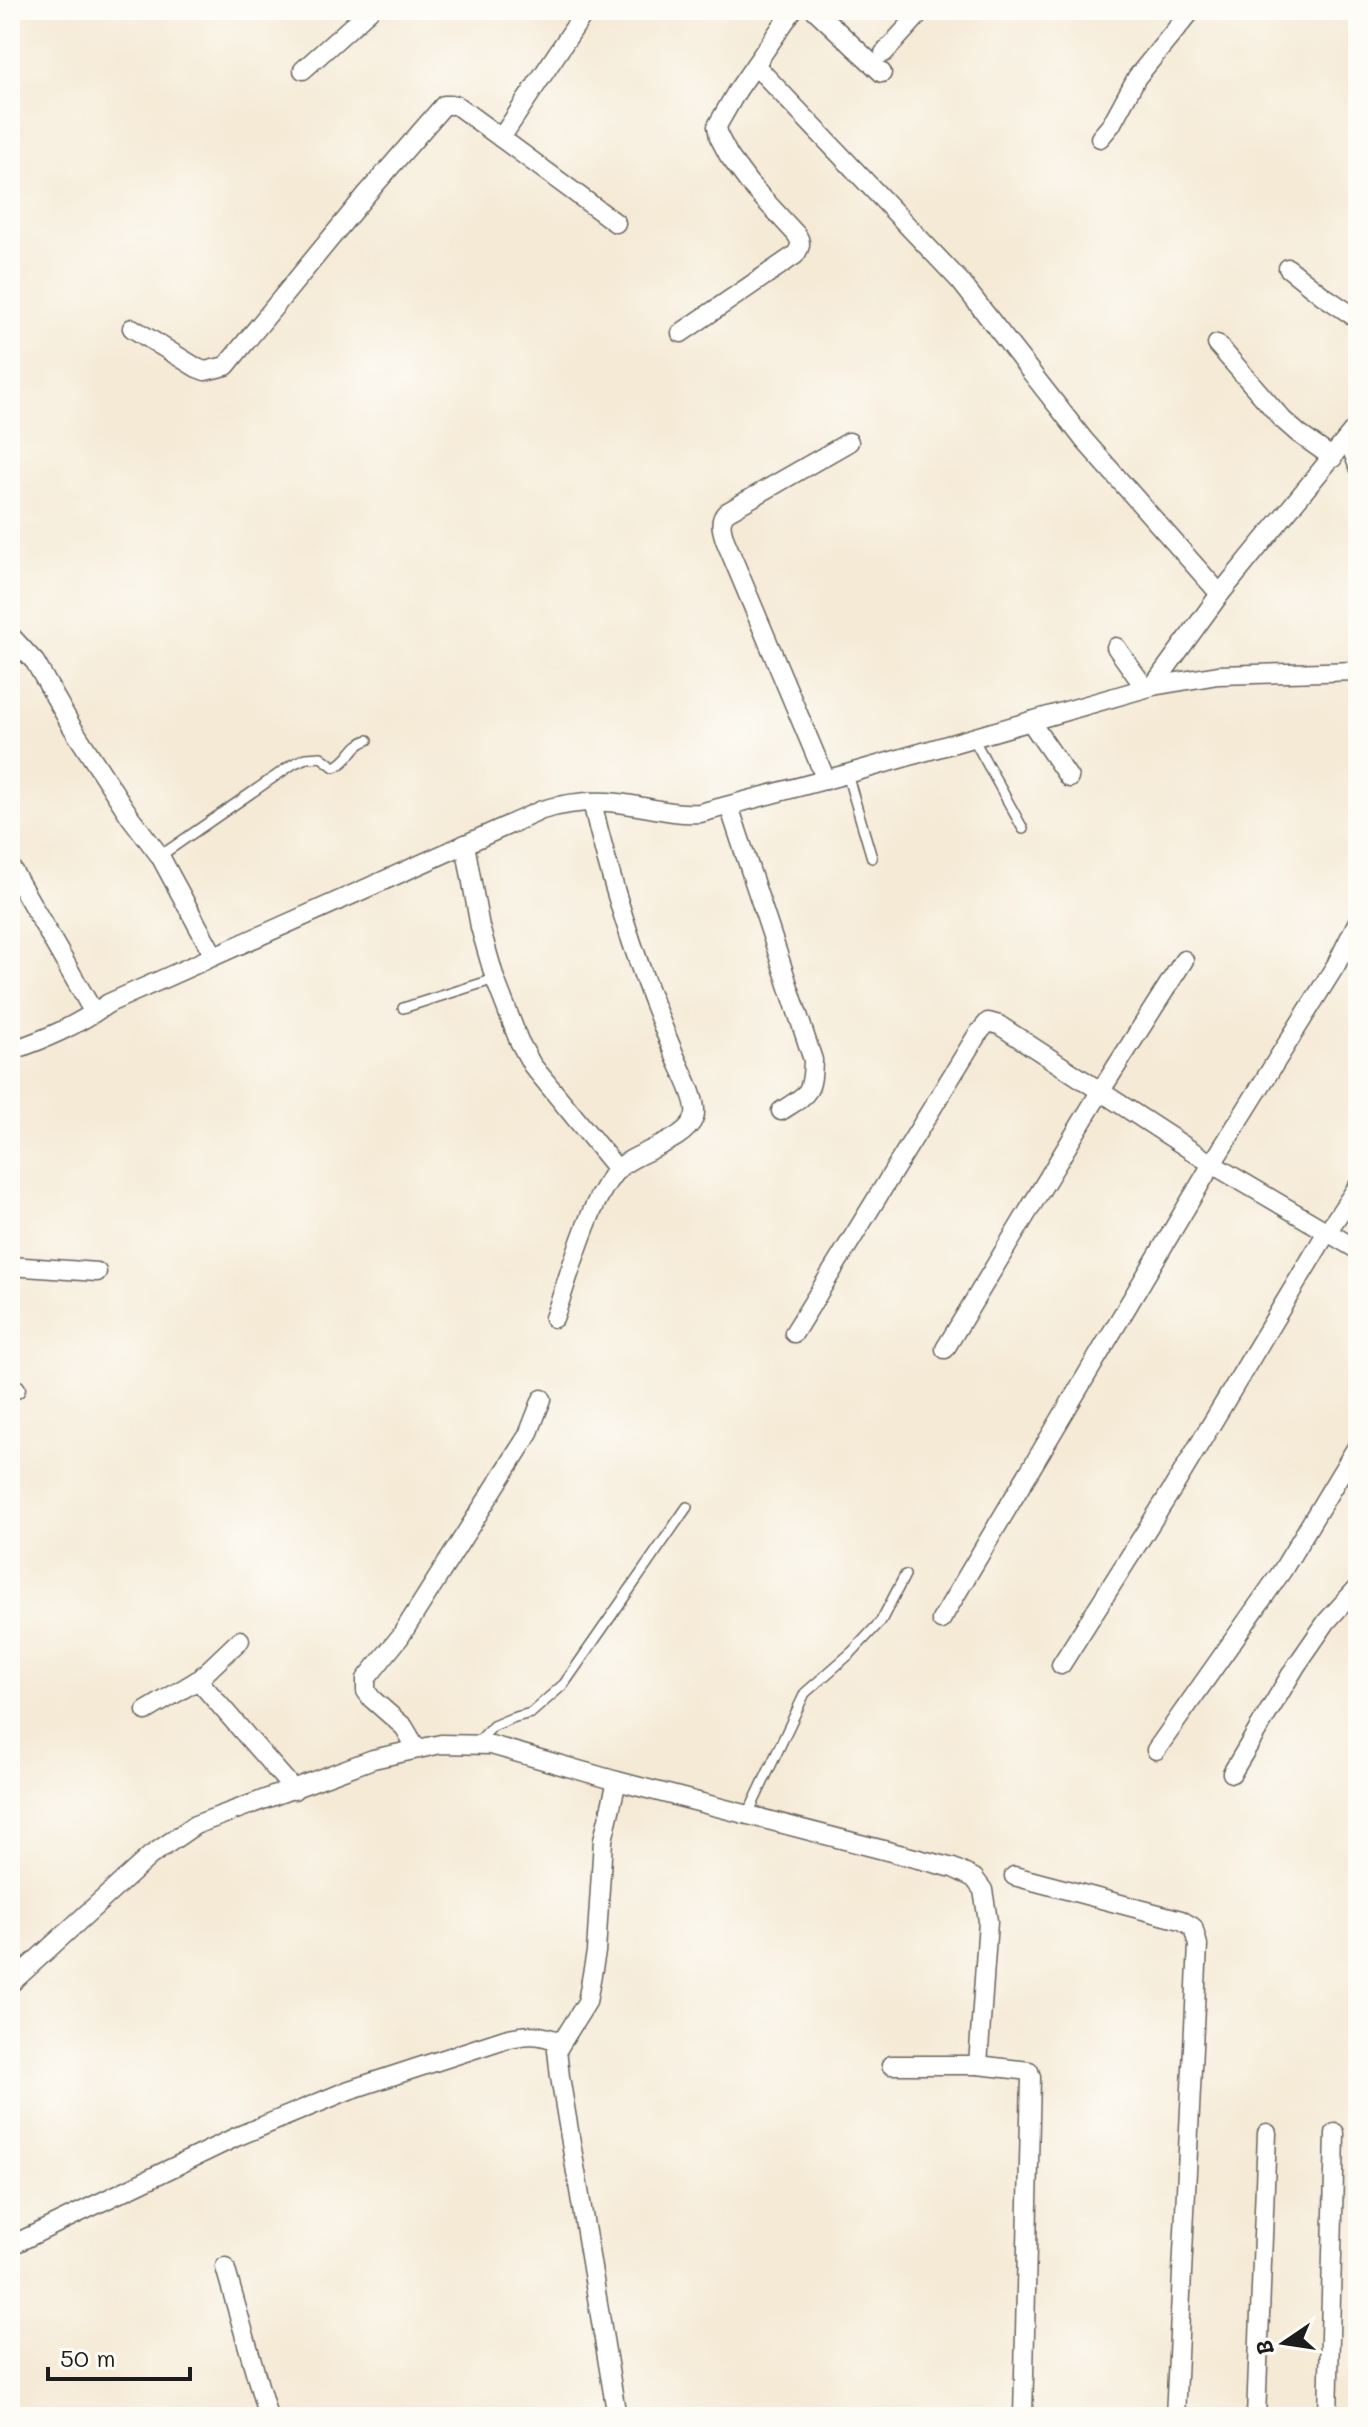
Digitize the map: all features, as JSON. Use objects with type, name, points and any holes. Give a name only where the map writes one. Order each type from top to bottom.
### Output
[{"type":"street","points":[[303,70],[370,10]]},
{"type":"street","points":[[501,138],[586,10]]},
{"type":"street","points":[[681,333],[795,255],[799,249],[800,240],[796,234],[749,183],[729,156],[717,126],[793,10]]},
{"type":"street","points":[[815,10],[882,73]]},
{"type":"street","points":[[884,53],[923,10]]},
{"type":"street","points":[[1100,138],[1111,125],[1137,77],[1192,10]]},
{"type":"street","points":[[755,65],[960,281],[1084,440],[1220,594]]},
{"type":"street","points":[[132,328],[197,368],[205,371],[226,366],[444,105],[456,105],[616,223]]},
{"type":"street","points":[[1288,268],[1358,319]]},
{"type":"street","points":[[1217,344],[1283,420],[1333,458]]},
{"type":"street","points":[[1149,687],[1220,594],[1354,431]]},
{"type":"street","points":[[1354,431],[1358,466]]},
{"type":"street","points":[[826,780],[725,540],[721,522],[727,512],[849,442]]},
{"type":"street","points":[[10,635],[40,669],[72,727],[131,818],[160,856],[214,956]]},
{"type":"street","points":[[1116,647],[1149,687]]},
{"type":"street","points":[[10,1051],[58,1034],[109,1003],[542,810],[592,802],[617,803],[678,814],[700,813],[1149,687],[1218,675],[1358,671]]},
{"type":"street","points":[[1030,721],[1069,778]]},
{"type":"street","points":[[554,1318],[589,1222],[617,1169],[689,1128],[696,1114],[694,1101],[666,1035],[624,915],[592,802]]},
{"type":"street","points":[[729,806],[813,1060],[812,1082],[806,1095],[781,1111]]},
{"type":"street","points":[[465,844],[480,927],[495,979],[519,1041],[532,1065],[617,1169]]},
{"type":"street","points":[[10,866],[94,1013]]},
{"type":"street","points":[[941,1620],[1212,1164],[1336,965],[1358,921]]},
{"type":"street","points":[[945,1349],[1100,1092],[1184,960]]},
{"type":"street","points":[[794,1333],[968,1048],[988,1022],[999,1025],[1212,1164],[1358,1250]]},
{"type":"street","points":[[1061,1665],[1358,1186]]},
{"type":"street","points":[[10,1266],[97,1272]]},
{"type":"street","points":[[417,1749],[404,1727],[366,1691],[366,1679],[400,1637],[528,1435],[542,1399]]},
{"type":"street","points":[[1156,1750],[1282,1571],[1358,1445]]},
{"type":"street","points":[[1232,1773],[1296,1666],[1327,1621],[1358,1587]]},
{"type":"street","points":[[146,1711],[198,1680],[240,1640]]},
{"type":"street","points":[[198,1680],[294,1790]]},
{"type":"street","points":[[10,1984],[150,1856],[179,1834],[207,1820],[373,1759],[441,1744],[491,1745],[953,1868],[974,1878],[983,1890],[988,1921],[978,2065]]},
{"type":"street","points":[[617,1781],[603,1840],[596,1952],[587,2002],[557,2050],[617,2417]]},
{"type":"street","points":[[1014,1876],[1181,1920],[1193,1927],[1198,1945],[1175,2417]]},
{"type":"street","points":[[10,2246],[236,2137],[349,2090],[526,2034],[542,2035],[561,2042]]},
{"type":"street","points":[[891,2065],[978,2065],[1029,2071],[1023,2417]]},
{"type":"street","points":[[1256,2417],[1267,2133]]},
{"type":"street","points":[[1328,2417],[1335,2133]]},
{"type":"street","points":[[225,2267],[268,2417]]},
{"type":"lane","points":[[973,738],[1023,829]]},
{"type":"lane","points":[[160,856],[293,764],[306,758],[321,757],[334,767],[341,765],[360,742],[368,740]]},
{"type":"lane","points":[[847,774],[872,858]]},
{"type":"lane","points":[[403,1008],[495,979]]},
{"type":"lane","points":[[476,1744],[493,1726],[531,1713],[564,1684],[687,1507]]},
{"type":"lane","points":[[748,1814],[805,1693],[852,1652],[881,1621],[905,1575]]}]
